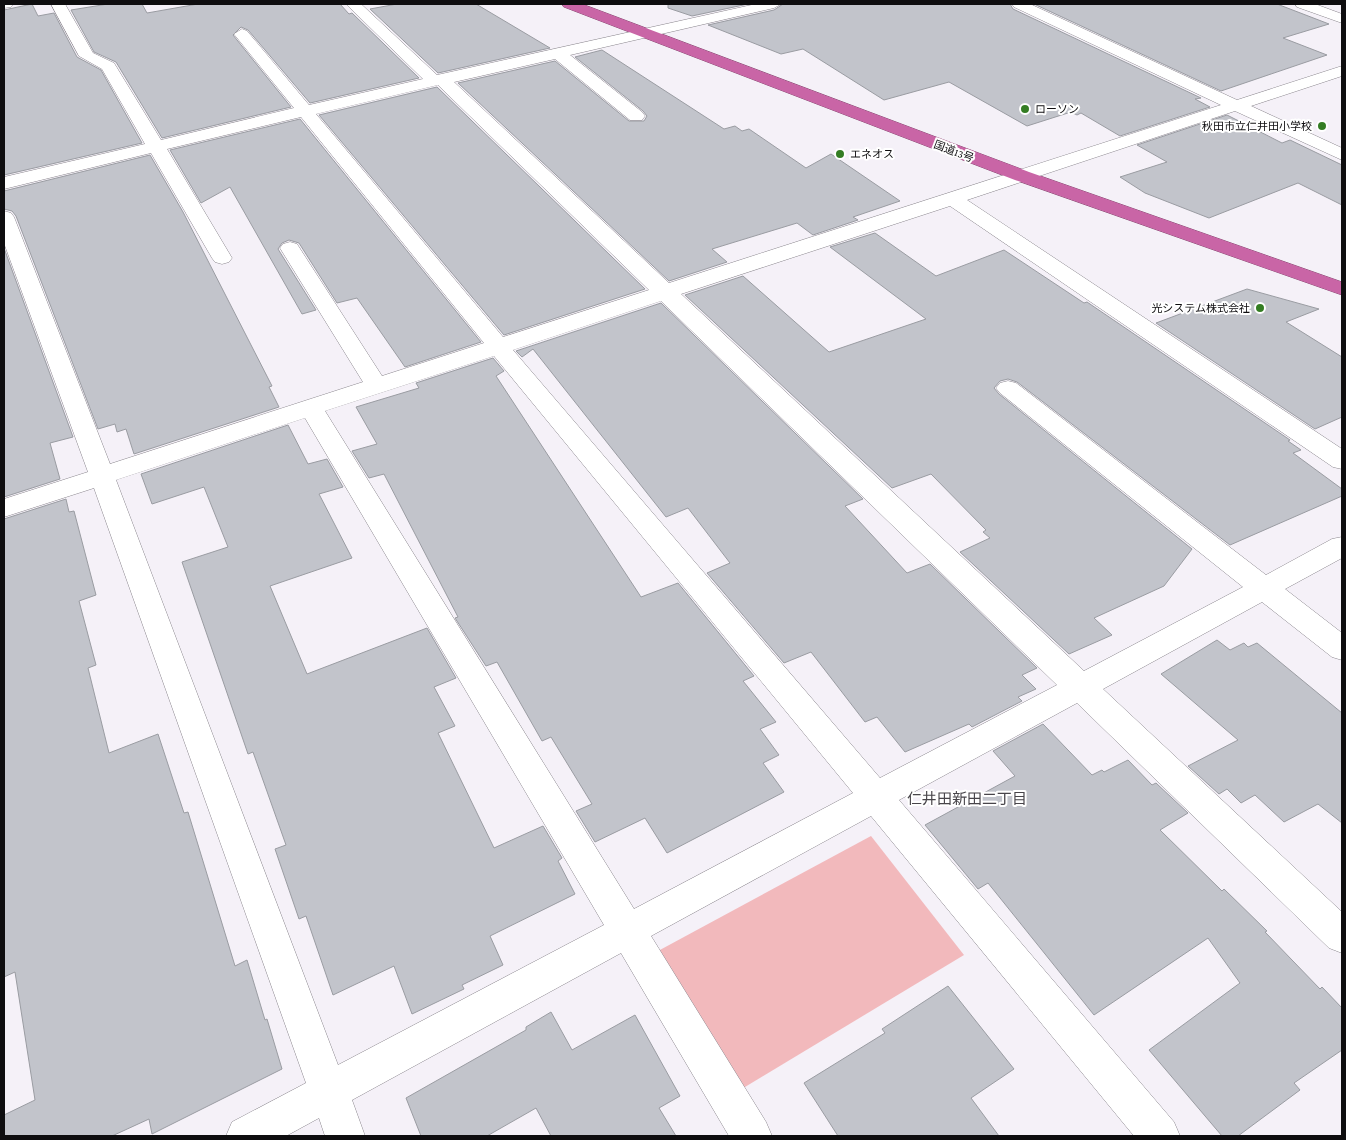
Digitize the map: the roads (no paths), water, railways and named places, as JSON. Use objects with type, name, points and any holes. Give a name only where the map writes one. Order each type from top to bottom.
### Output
[{"type":"highway","name":"国道13号","points":[[569,4],[1022,176],[1342,289]]},
{"type":"street","points":[[58,4],[87,56],[108,66],[222,258]]},
{"type":"street","points":[[353,4],[438,80],[665,293],[1342,936]]},
{"type":"street","points":[[4,183],[158,148],[438,80],[774,4]]},
{"type":"street","points":[[1019,4],[1342,155]]},
{"type":"street","points":[[1302,4],[1342,19]]},
{"type":"street","points":[[242,34],[499,347],[1160,1136]]},
{"type":"street","points":[[557,53],[636,116]]},
{"type":"street","points":[[4,508],[1342,71]]},
{"type":"street","points":[[953,199],[1342,461]]},
{"type":"street","points":[[4,218],[102,476],[345,1136]]},
{"type":"street","points":[[290,248],[377,386]]},
{"type":"street","points":[[1008,388],[1342,649]]},
{"type":"street","points":[[311,408],[752,1136]]},
{"type":"street","points":[[246,1136],[1342,546]]},
{"type":"place","name":"ローソン","points":[[1025,109]]},
{"type":"place","name":"秋田市立仁井田小学校","points":[[1322,126]]},
{"type":"place","name":"エネオス","points":[[840,154]]},
{"type":"place","name":"光システム株式会社","points":[[1260,308]]},
{"type":"district","name":"仁井田新田二丁目","points":[[967,799]]}]
